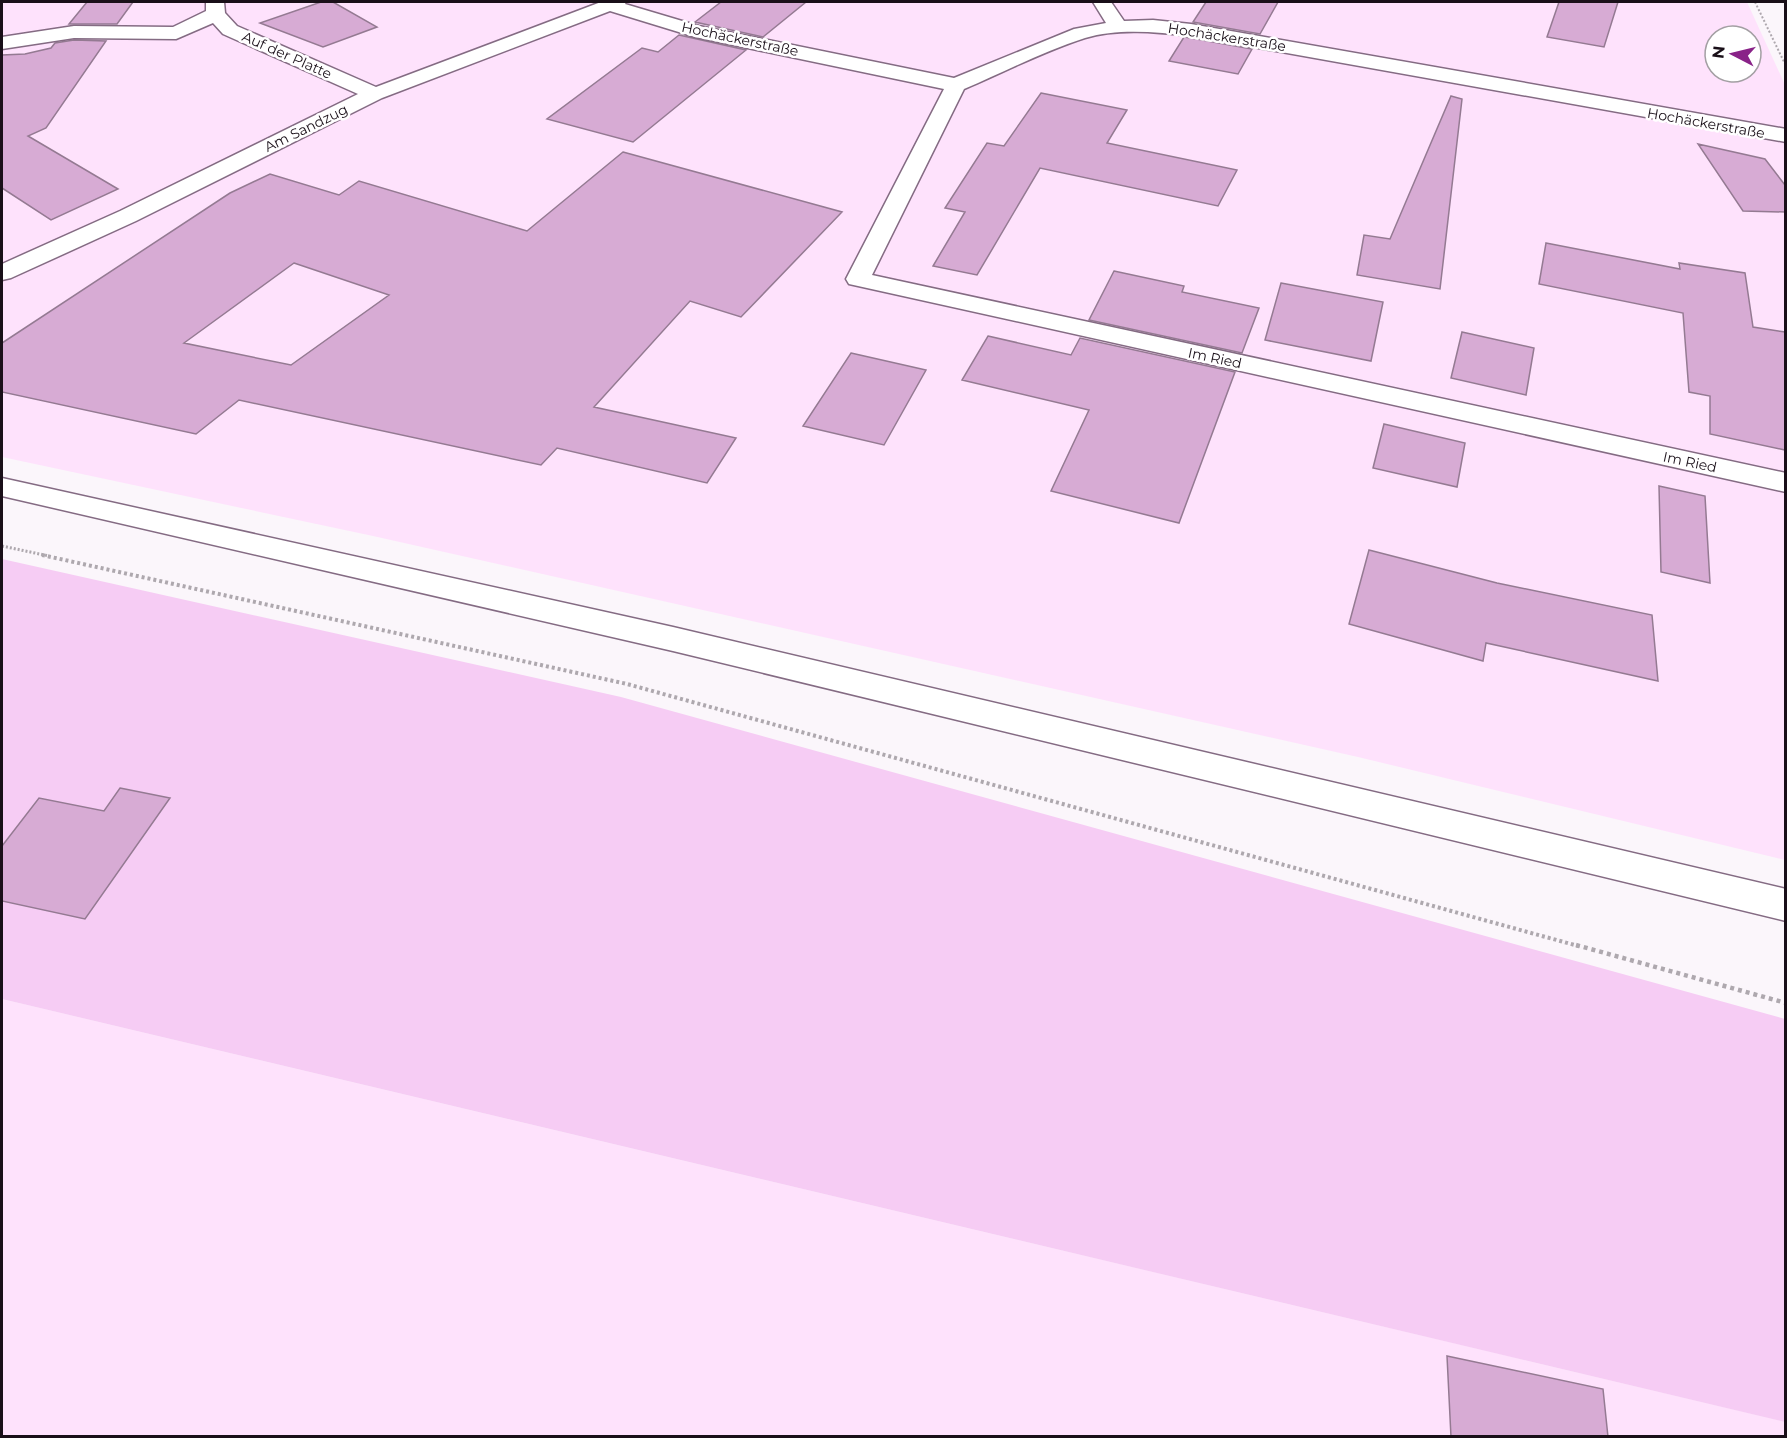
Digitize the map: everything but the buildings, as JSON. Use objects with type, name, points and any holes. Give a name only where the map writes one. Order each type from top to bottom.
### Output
[{"type":"street","points":[[1102,2],[1118,27]]},
{"type":"street","name":"Hochäckerstraße","points":[[613,3],[694,31],[956,85],[1081,33],[1118,27],[1153,26],[1191,30],[1785,136]]},
{"type":"street","name":"Am Sandzug","points":[[2,273],[138,211],[375,94],[613,3]]},
{"type":"street","points":[[2,43],[74,32],[176,33],[215,8]]},
{"type":"street","name":"Auf der Platte","points":[[215,8],[230,30],[375,94]]},
{"type":"street","name":"Im Ried","points":[[956,85],[858,279],[1785,483]]},
{"type":"street","points":[[2,487],[684,642],[1785,905]]},
{"type":"path","points":[[1755,2],[1785,66]]},
{"type":"path","points":[[2,546],[627,684],[1785,1003]]},
{"type":"shaded area","points":[[2,2],[1747,2],[1757,24],[1703,24],[1703,84],[1763,84],[1763,37],[1786,87],[1785,860],[1358,757],[373,536],[2,457]]},
{"type":"shaded area","points":[[2,559],[621,697],[1785,1019],[1785,1422],[2,999]]},
{"type":"shaded area","points":[[2,999],[1786,1422],[1785,1436],[2,1436]]}]
